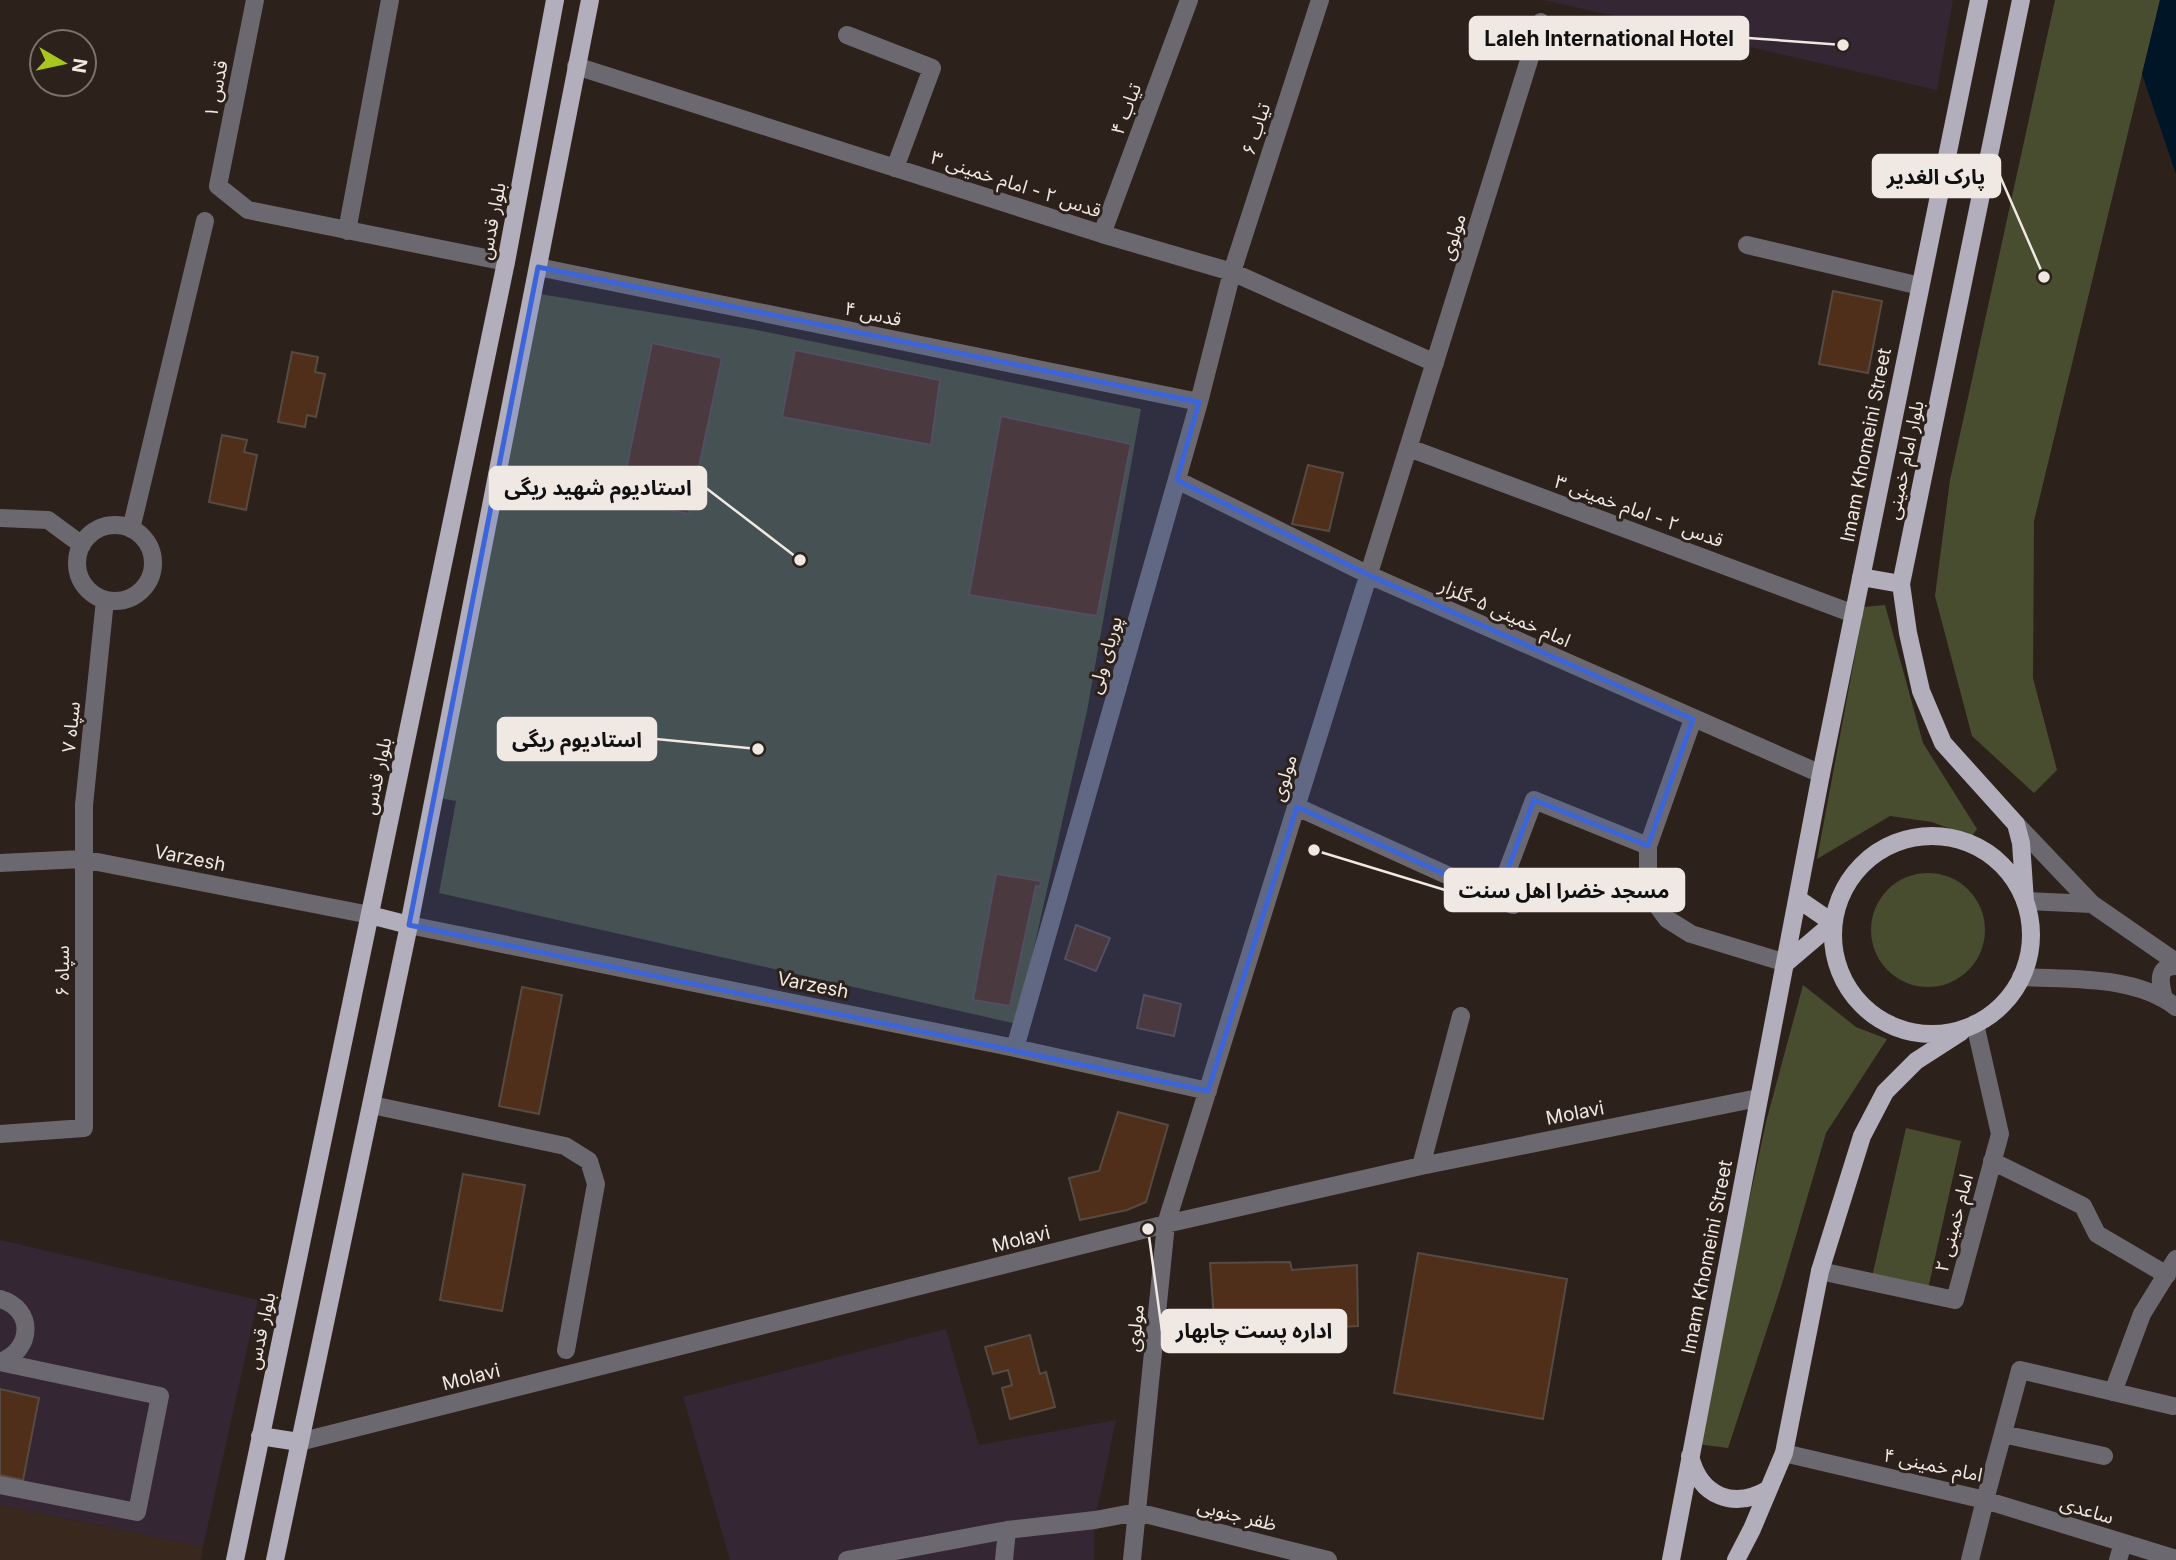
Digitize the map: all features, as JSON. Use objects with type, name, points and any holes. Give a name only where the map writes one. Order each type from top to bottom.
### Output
[{"type":"main road","name":"بلوار قدس","points":[[235,1560],[506,262],[555,0]]},
{"type":"main road","points":[[275,1560],[409,925],[590,0]]},
{"type":"main road","name":"Imam Khomeini Street","points":[[1671,1560],[1821,774],[1979,0]]},
{"type":"main road","name":"بلوار امام خمینی","points":[[2016,824],[1943,743],[1921,691],[1908,633],[1901,584],[2021,0]]},
{"type":"main road","points":[[506,262],[538,267]]},
{"type":"main road","points":[[1861,577],[1901,584]]},
{"type":"main road","points":[[1736,1560],[1784,1453],[1820,1271],[1862,1136],[1885,1093],[1916,1061],[1994,1012],[2009,996],[2021,977],[2029,952],[2030,926],[2025,901],[2021,843],[2016,824]]},
{"type":"main road","points":[[1975,1024],[1953,1032],[1930,1034],[1906,1030],[1884,1022],[1866,1008],[1850,990],[1839,970],[1833,947],[1833,923],[1839,899],[1851,877],[1868,858],[1890,845],[1913,837],[1938,835],[1963,840],[1986,851],[2005,867],[2025,901]]},
{"type":"main road","points":[[1798,899],[1833,923]]},
{"type":"main road","points":[[370,915],[409,925]]},
{"type":"main road","points":[[1786,962],[1833,923]]},
{"type":"main road","points":[[260,1436],[299,1442]]},
{"type":"main road","points":[[1690,1456],[1698,1477],[1713,1492],[1723,1497],[1747,1499],[1769,1489]]},
{"type":"street","name":"قدس ۱","points":[[255,0],[218,186],[248,210],[347,231]]},
{"type":"street","points":[[390,0],[347,231],[506,262]]},
{"type":"street","name":"تیاب ۴","points":[[1102,233],[1189,0]]},
{"type":"street","name":"تیاب ۶","points":[[1232,272],[1320,0]]},
{"type":"street","name":"مولوی","points":[[1132,1560],[1166,1224],[1541,22]]},
{"type":"street","points":[[847,35],[932,68],[895,168]]},
{"type":"street","name":"قدس ۲ - امام خمینی ۳","points":[[576,66],[1232,272],[1435,363]]},
{"type":"street","points":[[131,528],[205,221]]},
{"type":"street","points":[[1747,245],[1920,286]]},
{"type":"street","name":"قدس ۴","points":[[538,267],[1199,402]]},
{"type":"street","name":"پوریای ولی","points":[[1015,1048],[1199,402],[1232,272]]},
{"type":"street","name":"قدس ۲ - امام خمینی ۳","points":[[1409,448],[1854,614]]},
{"type":"street","name":"امام خمینی ۵-گلزار","points":[[1177,480],[1369,575],[1821,774]]},
{"type":"street","points":[[0,518],[48,520],[82,545]]},
{"type":"street","points":[[103,527],[131,528],[141,535],[152,554],[150,576],[137,594],[127,599],[105,600],[95,595],[80,578],[78,555],[88,537],[103,527]]},
{"type":"street","name":"سپاه ۷","points":[[82,859],[84,805],[105,600]]},
{"type":"street","points":[[1693,719],[1648,846],[1648,893],[1667,919],[1691,934],[1786,962]]},
{"type":"street","points":[[1297,807],[1505,902],[1534,800],[1648,846]]},
{"type":"street","points":[[2016,824],[2092,904],[2176,964]]},
{"type":"street","name":"Varzesh","points":[[0,863],[82,859],[370,915]]},
{"type":"street","name":"سپاه ۶","points":[[0,1134],[84,1128],[82,859]]},
{"type":"street","points":[[2025,901],[2092,904]]},
{"type":"street","name":"Varzesh","points":[[409,925],[1015,1048],[1208,1091]]},
{"type":"street","points":[[2170,1002],[2160,979],[2162,971],[2176,964]]},
{"type":"street","points":[[2021,977],[2089,980],[2123,985],[2170,1002]]},
{"type":"street","points":[[1421,1166],[1461,1016]]},
{"type":"street","name":"امام خمینی ۲","points":[[1820,1271],[1955,1300],[2000,1134],[1975,1024]]},
{"type":"street","name":"Molavi","points":[[299,1442],[1166,1224],[1421,1166],[1758,1098]]},
{"type":"street","points":[[372,1105],[565,1146],[589,1161],[596,1184],[566,1350]]},
{"type":"street","points":[[1992,1161],[2083,1206],[2097,1234],[2171,1267],[2142,1314],[2113,1392],[2173,1406]]},
{"type":"street","points":[[0,1299],[22,1314],[26,1334],[17,1353],[0,1362]]},
{"type":"street","points":[[0,1362],[160,1396],[137,1512],[0,1485]]},
{"type":"street","name":"امام خمینی ۴","points":[[1784,1453],[1985,1500],[2020,1370],[2113,1392]]},
{"type":"street","points":[[2003,1434],[2104,1456]]},
{"type":"street","points":[[1970,1560],[1985,1500]]},
{"type":"street","name":"ساعدی","points":[[1985,1500],[2121,1551],[2176,1559]]},
{"type":"street","points":[[847,1560],[1007,1530],[1095,1520],[1137,1512]]},
{"type":"street","name":"ظفر جنوبی","points":[[1137,1512],[1328,1560]]},
{"type":"street","points":[[1004,1560],[1007,1530]]},
{"type":"highlighted area","points":[[538,267],[1199,402],[1177,480],[1369,575],[1693,719],[1648,846],[1534,800],[1497,898],[1297,807],[1208,1091],[409,925]]},
{"type":"shaded area","points":[[1544,0],[1953,0],[1937,90]]},
{"type":"shaded area","points":[[0,1240],[258,1300],[203,1547],[0,1505]]},
{"type":"shaded area","points":[[946,1329],[979,1445],[1116,1420],[1095,1520],[1094,1560],[730,1560],[683,1397]]},
{"type":"shaded area","points":[[0,1505],[203,1547],[201,1560],[0,1560]]},
{"type":"green space","points":[[2055,0],[2160,0],[2034,521],[2033,678],[2057,770],[2034,793],[1972,736],[1935,596],[1950,480]]},
{"type":"green space","points":[[540,294],[752,329],[1141,409],[1087,711],[1017,1024],[439,893],[456,801],[439,798]]},
{"type":"green space","points":[[1885,605],[1923,743],[1977,829],[1971,837],[1932,822],[1890,816],[1817,859],[1864,607]]},
{"type":"green space","points":[[1928,873],[1950,877],[1960,882],[1976,898],[1981,908],[1985,930],[1981,952],[1976,962],[1960,978],[1950,983],[1928,987],[1906,983],[1896,978],[1880,962],[1875,952],[1871,930],[1875,908],[1880,898],[1896,882],[1906,877]]},
{"type":"green space","points":[[1803,985],[1856,1027],[1887,1039],[1826,1133],[1781,1287],[1728,1448],[1697,1444],[1766,1122]]},
{"type":"green space","points":[[1906,1128],[1961,1141],[1928,1289],[1872,1277]]},
{"type":"water","points":[[2160,0],[2176,0],[2176,174],[2142,74]]},
{"type":"building","points":[[1833,291],[1882,301],[1868,373],[1819,364]]},
{"type":"building","points":[[652,343],[722,358],[689,514],[620,500]]},
{"type":"building","points":[[795,350],[940,380],[931,445],[782,417]]},
{"type":"building","points":[[292,352],[318,357],[315,372],[325,374],[316,417],[307,415],[305,427],[278,422]]},
{"type":"building","points":[[1001,416],[1131,444],[1097,616],[969,595]]},
{"type":"building","points":[[222,435],[247,440],[244,452],[257,455],[246,510],[209,502]]},
{"type":"building","points":[[1308,465],[1343,473],[1329,531],[1292,524]]},
{"type":"building","points":[[996,874],[1041,881],[1040,887],[1036,886],[1010,1006],[973,1000]]},
{"type":"building","points":[[1076,925],[1110,938],[1096,971],[1065,959]]},
{"type":"building","points":[[522,987],[562,995],[539,1114],[499,1106]]},
{"type":"building","points":[[1144,995],[1181,1004],[1174,1036],[1137,1028]]},
{"type":"building","points":[[1118,1112],[1168,1125],[1146,1202],[1127,1210],[1080,1220],[1069,1178],[1099,1171]]},
{"type":"building","points":[[463,1174],[525,1185],[502,1311],[440,1300]]},
{"type":"building","points":[[1418,1253],[1567,1279],[1543,1419],[1394,1393]]},
{"type":"building","points":[[1290,1262],[1292,1270],[1357,1265],[1358,1326],[1215,1333],[1210,1263]]},
{"type":"building","points":[[1030,1335],[1040,1374],[1046,1372],[1055,1407],[1010,1419],[1002,1388],[1012,1385],[1008,1370],[993,1374],[985,1347]]},
{"type":"building","points":[[0,1389],[39,1398],[23,1480],[0,1475]]},
{"type":"place","name":"Laleh International Hotel","points":[[1843,45]]},
{"type":"place","name":"پارک الغدیر","points":[[2044,277]]},
{"type":"place","name":"استادیوم شهید ریگی","points":[[800,560]]},
{"type":"place","name":"استادیوم ریگی","points":[[758,749]]},
{"type":"place","name":"مسجد خضرا اهل سنت","points":[[1314,850]]},
{"type":"place","name":"اداره پست چابهار","points":[[1148,1229]]}]
